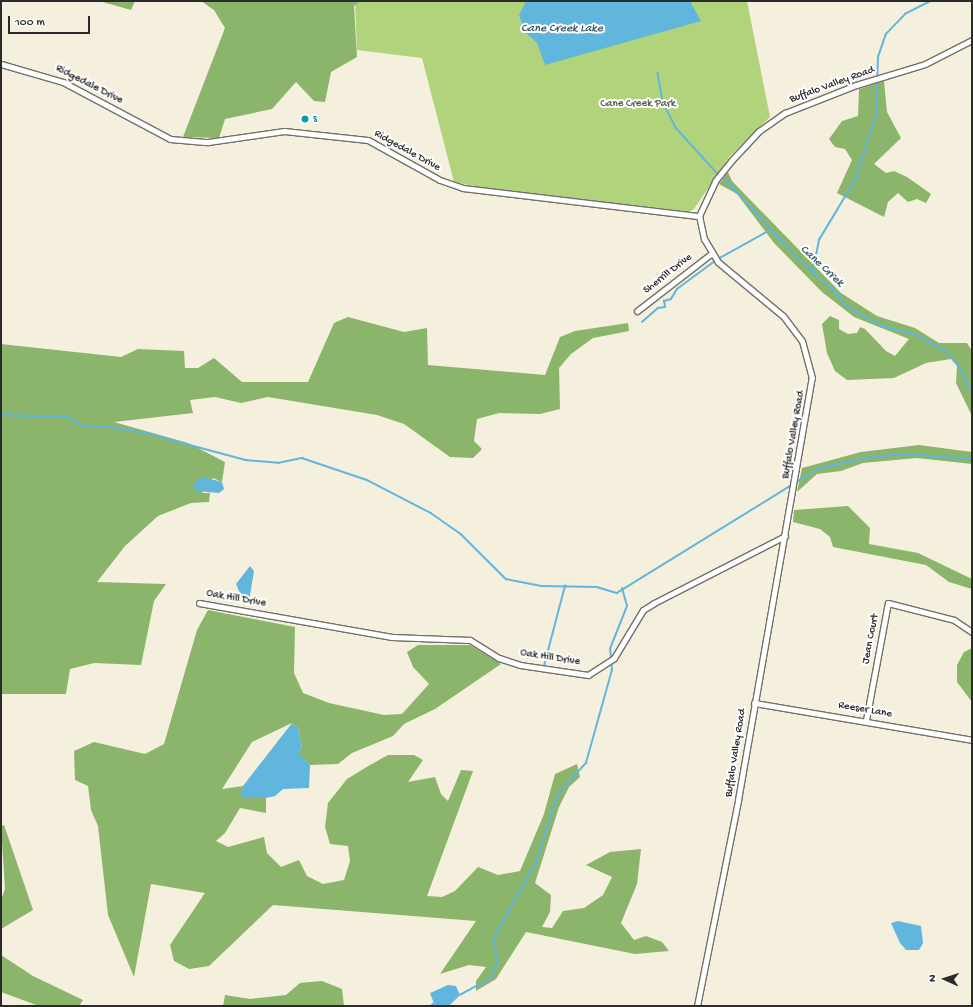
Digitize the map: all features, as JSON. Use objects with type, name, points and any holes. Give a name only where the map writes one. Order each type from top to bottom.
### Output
[{"type":"street","name":"Buffalo Valley Road","points":[[697,1006],[811,401],[809,358],[802,341],[783,316],[727,271],[712,253],[699,216],[715,181],[731,160],[759,131],[785,113],[856,85],[925,64],[972,40]]},
{"type":"street","name":"Ridgedale Drive","points":[[1,64],[56,79],[181,141],[218,141],[284,131],[368,140],[440,180],[463,188],[699,216]]},
{"type":"street","name":"Sherrill Drive","points":[[637,311],[712,253]]},
{"type":"street","name":"Oak Hill Drive","points":[[199,603],[392,637],[470,640],[499,658],[520,665],[588,675],[614,658],[643,610],[785,536]]},
{"type":"street","name":"Jean Court","points":[[866,720],[888,603],[954,620],[972,632]]},
{"type":"street","name":"Reeser Lane","points":[[754,703],[866,720],[972,740]]},
{"type":"green space","points":[[99,1],[135,1],[131,10]]},
{"type":"green space","points":[[201,1],[361,1],[354,6],[357,57],[331,72],[325,102],[314,101],[296,82],[272,109],[225,119],[219,138],[183,137],[225,28],[214,10]]},
{"type":"green space","name":"Cane Creek Park","points":[[355,1],[747,1],[770,117],[730,156],[694,209],[689,212],[505,192],[454,182],[422,58],[357,50]]},
{"type":"green space","points":[[884,81],[887,112],[901,138],[874,164],[886,173],[894,171],[907,177],[931,194],[926,203],[917,199],[908,202],[898,193],[888,202],[884,217],[837,193],[852,160],[845,149],[835,147],[829,139],[842,121],[858,116],[859,89]]},
{"type":"green space","points":[[728,172],[732,181],[841,293],[877,316],[915,328],[939,343],[967,343],[972,351],[972,416],[956,383],[957,366],[951,359],[926,363],[894,378],[847,380],[835,371],[827,353],[822,324],[830,316],[839,320],[839,329],[848,334],[857,333],[860,327],[865,329],[886,351],[895,356],[909,339],[854,317],[822,292],[774,243],[737,194],[719,184]]},
{"type":"green space","points":[[348,317],[404,332],[427,328],[428,365],[545,375],[560,337],[575,331],[628,323],[629,331],[593,338],[571,354],[559,368],[560,409],[540,414],[499,413],[477,419],[474,441],[482,449],[473,458],[450,457],[404,424],[377,415],[268,397],[241,403],[215,397],[190,400],[193,413],[114,422],[188,443],[225,462],[222,482],[213,478],[202,493],[210,493],[209,502],[191,503],[158,516],[125,546],[97,582],[166,584],[154,601],[141,665],[94,663],[70,669],[66,694],[1,694],[1,344],[121,357],[138,349],[184,351],[185,368],[198,368],[214,358],[242,382],[308,382],[334,323]]},
{"type":"green space","points":[[919,445],[972,452],[972,464],[917,458],[863,463],[841,471],[817,474],[797,492],[802,468],[861,452]]},
{"type":"green space","points":[[848,506],[870,528],[869,544],[918,553],[972,579],[972,589],[949,582],[926,565],[833,547],[830,537],[820,529],[793,522],[794,510]]},
{"type":"green space","points":[[208,610],[295,627],[294,673],[303,693],[329,703],[384,715],[402,714],[429,684],[413,667],[407,652],[418,645],[470,645],[501,664],[435,709],[404,724],[393,736],[352,753],[338,764],[310,765],[302,758],[298,752],[302,748],[298,728],[292,723],[252,742],[222,789],[243,786],[242,798],[266,798],[266,813],[240,808],[225,833],[216,841],[228,847],[264,837],[267,853],[281,867],[299,860],[307,876],[323,884],[344,880],[350,861],[348,846],[330,844],[325,827],[328,803],[347,779],[370,765],[388,755],[414,755],[423,760],[408,782],[435,777],[441,794],[448,801],[461,770],[473,771],[427,896],[442,897],[455,891],[478,867],[498,875],[520,871],[544,814],[555,774],[577,764],[580,777],[569,787],[559,807],[535,883],[551,895],[550,912],[542,927],[552,928],[563,911],[584,908],[603,895],[612,877],[586,865],[610,852],[641,849],[637,884],[621,923],[634,940],[646,936],[662,942],[669,951],[635,954],[526,932],[496,979],[476,991],[476,981],[486,967],[469,965],[440,974],[476,921],[273,905],[209,966],[189,969],[174,961],[170,945],[205,893],[151,884],[134,977],[108,915],[98,826],[91,810],[88,786],[75,780],[74,751],[94,742],[145,754],[164,744],[197,630]]},
{"type":"green space","points":[[972,648],[972,702],[957,682],[957,665],[964,652]]},
{"type":"green space","points":[[4,825],[33,910],[1,929],[1,900],[5,889],[1,826]]},
{"type":"green space","points":[[1,955],[33,976],[83,1000],[79,1006],[39,1006],[1,992]]},
{"type":"green space","points":[[322,981],[342,989],[344,1006],[223,1006],[225,995],[250,999],[286,995],[300,983]]},
{"type":"water","name":"Cane Creek Lake","points":[[526,1],[690,1],[701,21],[545,65],[537,43],[525,32],[519,15]]},
{"type":"water","points":[[203,477],[222,482],[224,489],[219,493],[196,491],[193,484]]},
{"type":"water","points":[[250,566],[254,571],[249,601],[242,598],[236,584]]},
{"type":"water","points":[[292,723],[298,728],[302,748],[298,752],[310,765],[309,788],[283,789],[275,796],[266,798],[241,798],[243,786]]},
{"type":"water","points":[[898,921],[921,926],[923,943],[919,950],[906,950],[900,943],[891,923]]},
{"type":"water","points":[[448,985],[456,986],[460,995],[449,1006],[435,1006],[430,993]]},
{"type":"waterway","points":[[813,271],[819,240],[855,180],[876,117],[878,57],[886,34],[905,14],[931,1]]},
{"type":"waterway","points":[[658,73],[663,102],[677,129],[717,173]]},
{"type":"waterway","name":"Cane Crrek","points":[[725,179],[798,258],[841,297],[845,305],[882,326],[915,334],[946,351],[959,366],[972,391]]},
{"type":"waterway","points":[[718,259],[770,230]]},
{"type":"waterway","points":[[642,322],[658,308],[665,307],[664,301],[671,299],[677,289],[715,261]]},
{"type":"waterway","points":[[1,415],[67,417],[86,427],[112,427],[145,433],[246,460],[278,463],[302,458],[367,480],[431,513],[461,534],[506,579],[542,586],[597,587],[617,593],[792,485]]},
{"type":"waterway","points":[[795,483],[820,468],[870,457],[905,454],[972,459]]},
{"type":"waterway","points":[[544,666],[565,586]]},
{"type":"waterway","points":[[460,995],[491,978],[496,966],[495,936],[536,862],[558,794],[586,763],[612,670],[610,649],[627,606],[622,589]]},
{"type":"place","name":"s","points":[[305,119]]}]
